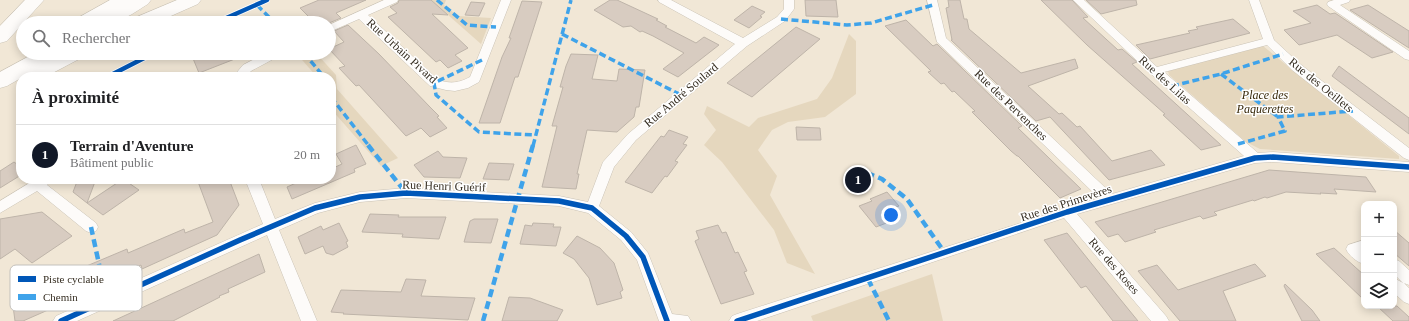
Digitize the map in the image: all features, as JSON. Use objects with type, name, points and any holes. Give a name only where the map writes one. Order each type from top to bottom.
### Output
[{"type":"highway","points":[[20,16],[35,0]]},
{"type":"highway","points":[[95,16],[123,0]]},
{"type":"highway","points":[[114,16],[142,0]]},
{"type":"highway","points":[[155,16],[192,0]]},
{"type":"highway","points":[[0,37],[16,20]]},
{"type":"highway","points":[[0,70],[18,60]]},
{"type":"highway","points":[[16,72],[38,60]]},
{"type":"highway","points":[[39,72],[62,60]]},
{"type":"highway","points":[[0,81],[16,72]]},
{"type":"highway","points":[[0,92],[16,84]]},
{"type":"street","points":[[336,26],[394,0]]},
{"type":"street","name":"Rue Urbain Pivard","points":[[361,15],[434,83],[449,88],[463,86],[475,79],[506,0]]},
{"type":"street","points":[[663,0],[742,44]]},
{"type":"street","name":"Rue André Soulard","points":[[592,208],[608,164],[632,137],[742,44],[781,19],[789,9],[788,0]]},
{"type":"street","name":"Rue des Pervenches","points":[[932,0],[941,39],[1109,199]]},
{"type":"street","name":"Rue des Lilas","points":[[1078,0],[1155,72],[1255,158]]},
{"type":"street","name":"Rue des Oeillets","points":[[1254,0],[1269,41],[1296,66],[1409,155]]},
{"type":"street","points":[[1345,0],[1332,4],[1409,56]]},
{"type":"street","points":[[1155,72],[1269,41]]},
{"type":"street","points":[[243,72],[247,68],[262,60]]},
{"type":"street","name":"Rue des Primevères","points":[[737,321],[1067,212],[1255,158],[1409,167]]},
{"type":"street","points":[[0,208],[39,184]]},
{"type":"street","points":[[44,184],[91,227]]},
{"type":"street","points":[[254,184],[270,228],[279,246],[309,321]]},
{"type":"street","name":"Rue Henri Guérif","points":[[142,285],[315,208],[360,197],[406,193],[559,201],[592,208],[626,236],[643,257],[667,321]]},
{"type":"street","name":"Rue des Roses","points":[[1067,212],[1161,321]]},
{"type":"street","points":[[1361,247],[1353,249],[1361,256]]},
{"type":"street","points":[[1397,268],[1409,279]]},
{"type":"street","points":[[1397,287],[1409,297]]},
{"type":"street","name":"Rue Henri Guérif","points":[[62,321],[84,311]]},
{"type":"street","points":[[667,321],[683,321]]},
{"type":"green space","points":[[431,0],[446,0],[444,5],[458,16],[491,18],[481,44]]},
{"type":"green space","points":[[849,34],[856,41],[856,94],[825,117],[788,122],[772,130],[758,150],[777,176],[770,195],[815,274],[787,263],[774,230],[722,162],[704,145],[716,130],[704,114],[707,106],[749,127],[758,118],[817,99],[832,78]]},
{"type":"green space","name":"Place des Paquerettes","points":[[1263,46],[1399,156],[1399,159],[1260,149],[1246,142],[1169,75],[1168,71]]},
{"type":"green space","points":[[302,60],[322,60],[333,72],[313,72]]},
{"type":"green space","points":[[336,75],[337,89],[398,158],[381,166],[336,115]]},
{"type":"green space","points":[[932,274],[943,321],[813,321],[811,316]]},
{"type":"building","points":[[319,0],[366,0],[336,13],[341,18],[336,20],[336,16],[308,16],[300,8]]},
{"type":"building","points":[[399,0],[431,0],[448,15],[432,14],[468,48],[455,55],[462,61],[448,68],[440,60],[436,62],[388,17],[397,13],[390,7],[398,3]]},
{"type":"building","points":[[610,0],[617,0],[658,19],[656,20],[667,26],[665,27],[696,43],[704,37],[719,45],[678,77],[663,69],[684,53],[653,36],[642,31],[640,32],[631,26],[623,27],[594,10]]},
{"type":"building","points":[[805,0],[836,0],[838,17],[806,16]]},
{"type":"building","points":[[948,0],[960,0],[964,19],[967,19],[969,29],[1021,73],[1075,59],[1078,68],[1028,86],[1059,114],[1062,113],[1077,127],[1080,126],[1112,161],[1151,150],[1165,165],[1109,180],[1050,117],[1036,121],[951,40],[946,8],[949,7]]},
{"type":"building","points":[[1041,0],[1072,0],[1088,17],[1083,18],[1118,50],[1122,49],[1137,62],[1132,64],[1221,145],[1201,150],[1163,115],[1165,114],[1087,45]]},
{"type":"building","points":[[1086,0],[1136,0],[1137,5],[1101,14]]},
{"type":"building","points":[[522,1],[542,2],[518,77],[515,77],[500,123],[479,123],[502,57],[511,38],[509,38]]},
{"type":"building","points":[[471,2],[485,3],[479,16],[465,15]]},
{"type":"building","points":[[1317,5],[1330,14],[1335,13],[1393,52],[1372,58],[1337,35],[1299,45],[1284,30],[1311,23],[1293,11]]},
{"type":"building","points":[[1368,5],[1409,31],[1409,48],[1350,10]]},
{"type":"building","points":[[752,6],[765,12],[760,16],[762,17],[749,28],[734,20]]},
{"type":"building","points":[[1233,19],[1250,33],[1150,59],[1136,45],[1190,33],[1188,31],[1198,29],[1196,27]]},
{"type":"building","points":[[906,20],[933,46],[937,44],[1022,126],[1018,128],[1081,189],[1060,198],[972,112],[975,111],[954,91],[952,92],[944,83],[941,84],[928,72],[931,71],[885,26]]},
{"type":"building","points":[[348,25],[379,54],[439,116],[437,117],[447,128],[430,137],[421,128],[406,136],[359,85],[356,86],[339,68],[345,66],[336,56],[336,46],[344,42],[336,33],[336,30]]},
{"type":"building","points":[[796,27],[820,39],[752,97],[727,83]]},
{"type":"building","points":[[571,54],[598,55],[592,79],[617,81],[619,69],[645,70],[639,107],[636,107],[634,117],[617,132],[587,130],[577,174],[579,174],[576,189],[542,187],[557,126],[552,126],[563,87],[560,87]]},
{"type":"building","points":[[194,60],[232,60],[202,72],[199,72]]},
{"type":"building","points":[[1339,66],[1409,118],[1409,134],[1332,76]]},
{"type":"building","points":[[796,127],[820,128],[821,140],[797,140]]},
{"type":"building","points":[[669,130],[688,137],[683,144],[687,145],[675,161],[678,162],[667,177],[665,176],[652,193],[625,182],[661,136],[664,137]]},
{"type":"building","points":[[356,145],[366,164],[354,169],[355,172],[336,180],[336,167],[342,164],[336,154]]},
{"type":"building","points":[[438,151],[443,157],[467,158],[460,178],[424,177],[414,165]]},
{"type":"building","points":[[14,162],[16,163],[16,178],[0,188],[0,171]]},
{"type":"building","points":[[489,163],[514,164],[509,180],[483,179]]},
{"type":"building","points":[[1269,170],[1366,177],[1376,192],[1334,189],[1337,194],[1286,192],[1214,212],[1217,215],[1203,219],[1200,216],[1154,230],[1156,232],[1125,242],[1118,234],[1108,237],[1095,222]]},
{"type":"building","points":[[76,184],[94,184],[87,203],[73,192]]},
{"type":"building","points":[[116,184],[130,184],[139,190],[103,215],[87,203]]},
{"type":"building","points":[[199,184],[231,184],[239,205],[217,235],[142,269],[142,265],[89,265],[127,249],[128,253],[184,229],[185,233],[213,222]]},
{"type":"building","points":[[294,184],[327,184],[292,199],[287,187]]},
{"type":"building","points":[[887,192],[899,206],[881,213],[889,222],[876,227],[859,206],[872,201],[870,199]]},
{"type":"building","points":[[42,212],[72,236],[32,263],[15,249],[0,259],[0,219]]},
{"type":"building","points":[[370,214],[399,215],[398,217],[446,217],[439,239],[402,237],[403,234],[362,232]]},
{"type":"building","points":[[474,219],[498,219],[491,243],[464,242],[470,221]]},
{"type":"building","points":[[339,223],[348,241],[346,242],[348,247],[333,255],[326,253],[323,246],[305,254],[298,237],[321,226],[323,230]]},
{"type":"building","points":[[533,223],[554,224],[553,227],[561,227],[556,246],[520,244],[525,225],[532,226]]},
{"type":"building","points":[[718,225],[722,233],[726,232],[735,253],[738,252],[747,271],[744,272],[754,294],[721,304],[695,241],[699,239],[696,231]]},
{"type":"building","points":[[1067,233],[1138,321],[1113,321],[1086,286],[1081,288],[1044,240]]},
{"type":"building","points":[[1397,233],[1409,243],[1409,266],[1397,256]]},
{"type":"building","points":[[577,236],[600,248],[614,263],[623,290],[620,292],[622,298],[597,305],[589,278],[574,259],[563,253]]},
{"type":"building","points":[[1334,248],[1361,272],[1361,297],[1316,254]]},
{"type":"building","points":[[259,254],[265,272],[228,289],[229,292],[173,321],[113,321],[135,311],[142,311],[142,308]]},
{"type":"building","points":[[1255,264],[1266,276],[1223,291],[1236,321],[1180,321],[1138,271],[1157,265],[1178,290]]},
{"type":"building","points":[[406,279],[426,280],[421,296],[475,298],[468,320],[343,314],[344,313],[331,312],[341,290],[401,292]]},
{"type":"building","points":[[1285,284],[1312,310],[1320,321],[1302,321],[1284,286]]},
{"type":"building","points":[[509,297],[530,298],[563,310],[557,321],[502,321]]},
{"type":"building","points":[[1397,306],[1409,317],[1409,321],[1393,321],[1380,309],[1397,309]]},
{"type":"building","points":[[14,311],[46,311],[23,321],[15,321]]},
{"type":"marked path","points":[[437,0],[467,25],[496,27]]},
{"type":"marked path","points":[[483,321],[519,198],[571,0]]},
{"type":"marked path","points":[[257,5],[268,16]]},
{"type":"marked path","points":[[781,19],[847,25],[871,23],[933,5]]},
{"type":"marked path","points":[[562,34],[681,95]]},
{"type":"marked path","points":[[1172,86],[1221,74],[1283,54]]},
{"type":"marked path","points":[[310,60],[320,72]]},
{"type":"marked path","points":[[482,60],[434,83],[436,95],[479,132],[535,135]]},
{"type":"marked path","points":[[1221,74],[1278,117]]},
{"type":"marked path","points":[[336,103],[406,193]]},
{"type":"marked path","points":[[1238,144],[1285,131],[1278,117],[1353,111]]},
{"type":"marked path","points":[[855,168],[882,179],[907,199],[945,253]]},
{"type":"marked path","points":[[91,227],[99,265]]},
{"type":"marked path","points":[[868,279],[889,321]]},
{"type":"cycle path","points":[[231,16],[267,0]]},
{"type":"cycle path","points":[[117,72],[140,60]]},
{"type":"cycle path","points":[[737,321],[1067,212],[1255,158],[1273,157],[1409,167]]},
{"type":"cycle path","points":[[142,284],[315,208],[360,197],[406,193],[559,201],[592,208],[626,236],[643,257],[667,321]]},
{"type":"cycle path","points":[[61,321],[83,311]]},
{"type":"place","name":"Terrain d'Aventure","points":[[858,180]]}]
